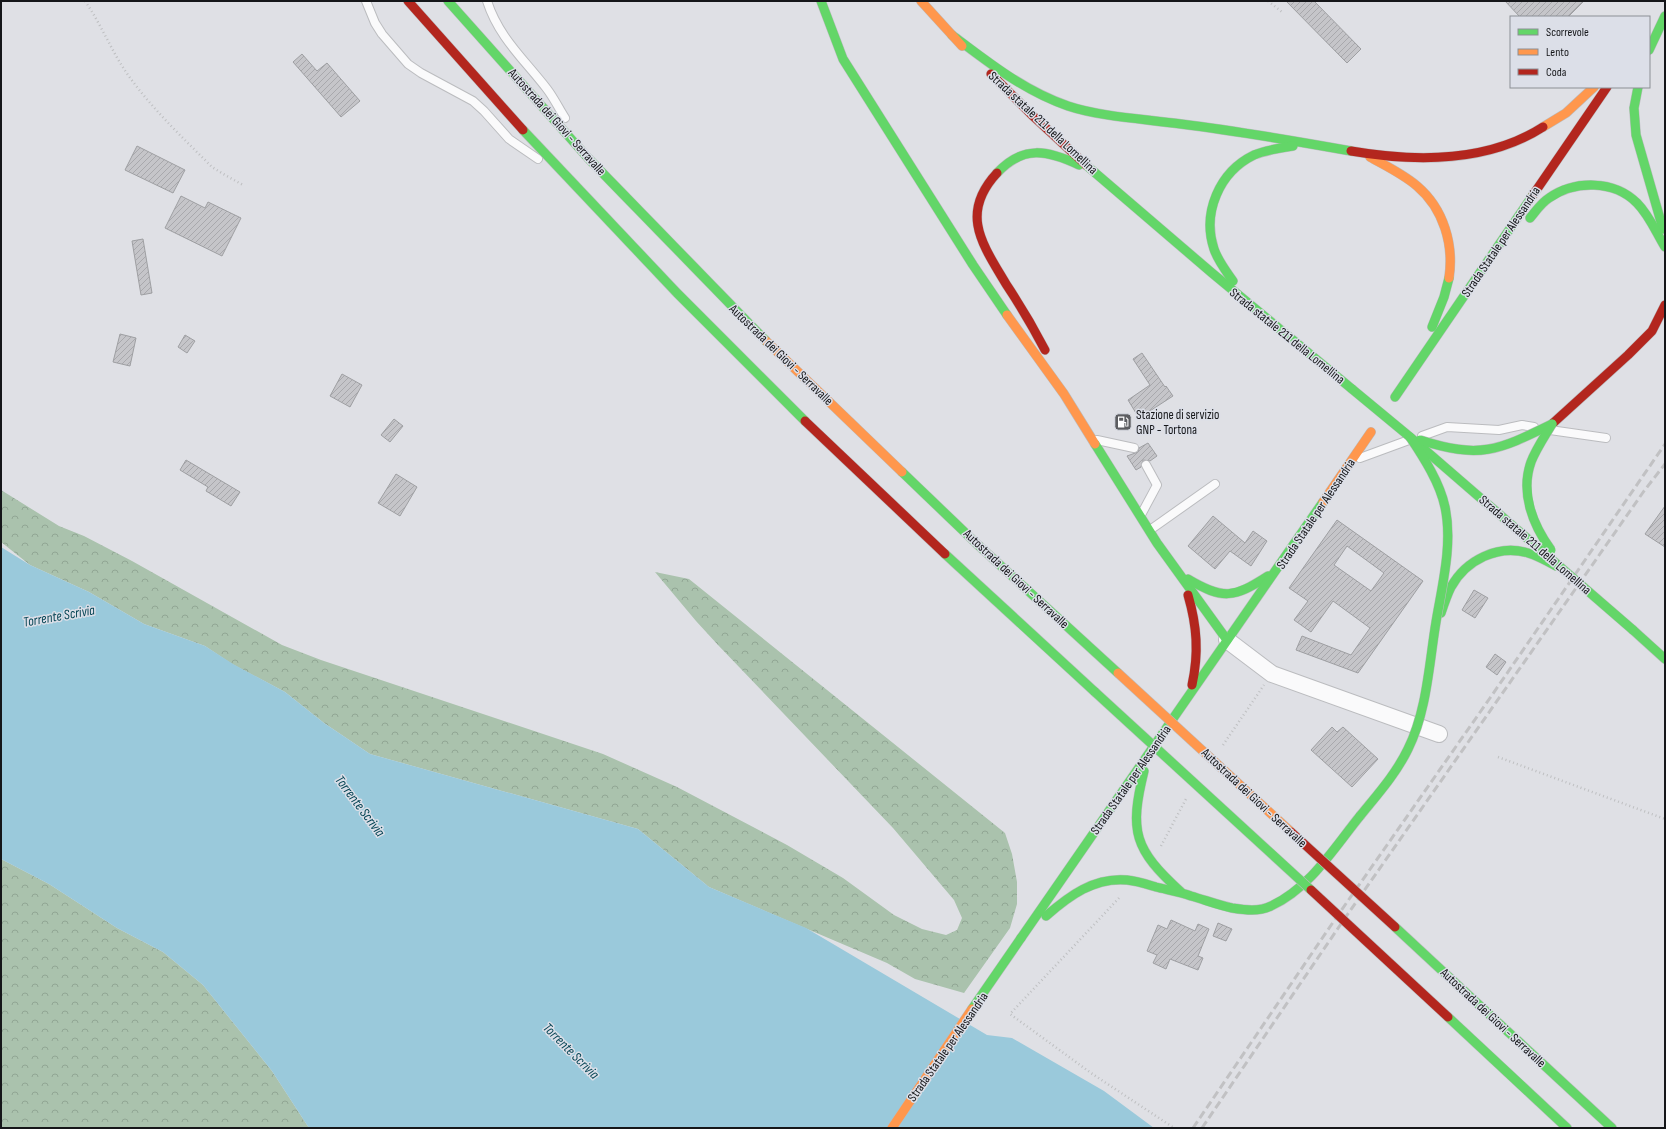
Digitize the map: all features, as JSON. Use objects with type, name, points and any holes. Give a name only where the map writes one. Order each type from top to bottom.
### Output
[{"type":"main road","points":[[408,1],[568,180],[664,281],[770,388],[1095,692],[1567,1128]]},
{"type":"main road","name":"Autostrada dei Giovi - Serravalle","points":[[448,1],[588,158],[745,321],[966,533],[1612,1128]]},
{"type":"main road","points":[[820,1],[843,59],[973,265],[1036,357],[1064,394],[1140,516],[1227,640]]},
{"type":"main road","name":"Strada statale 211 della Lomellina","points":[[920,1],[1032,115],[1094,172],[1268,321],[1352,388],[1566,570],[1665,659]]},
{"type":"main road","points":[[1653,21],[1663,13]]},
{"type":"main road","points":[[1650,47],[1663,13]]},
{"type":"main road","points":[[952,35],[1006,75],[1036,92],[1068,106],[1098,113],[1242,132],[1364,153],[1434,158],[1467,155],[1500,147],[1532,134],[1566,113],[1593,88]]},
{"type":"main road","name":"Strada Statale per Alessandria","points":[[1394,397],[1480,274],[1606,88]]},
{"type":"main road","points":[[1638,88],[1634,108],[1636,135],[1646,175],[1661,218],[1665,238]]},
{"type":"main road","points":[[1268,321],[1219,262],[1212,244],[1209,224],[1212,205],[1220,186],[1234,170],[1249,158],[1269,150],[1307,144]]},
{"type":"main road","points":[[1064,394],[1052,363],[1036,330],[982,243],[978,225],[978,204],[985,186],[998,169],[1021,155],[1037,152],[1052,154],[1066,158],[1094,172]]},
{"type":"main road","points":[[1364,153],[1416,185],[1430,200],[1442,219],[1449,238],[1451,254],[1450,279],[1440,309],[1411,373]]},
{"type":"main road","points":[[1480,274],[1549,198],[1566,189],[1582,186],[1596,185],[1609,187],[1632,199],[1648,218],[1665,247]]},
{"type":"main road","points":[[1410,437],[1443,448],[1477,452],[1494,450],[1507,446],[1552,424],[1628,355],[1652,331],[1665,305]]},
{"type":"main road","points":[[1552,424],[1529,469],[1527,486],[1528,503],[1534,520],[1547,545],[1566,570]]},
{"type":"main road","name":"Strada Statale per Alessandria","points":[[892,1128],[1021,938],[1118,800],[1227,640],[1278,569],[1371,432]]},
{"type":"main road","points":[[1021,938],[1062,901],[1091,884],[1107,880],[1127,880],[1181,892],[1218,905],[1244,910],[1270,907],[1291,894],[1317,870],[1392,776],[1408,749],[1418,722],[1425,693],[1446,557],[1448,529],[1445,507],[1430,468],[1410,437]]},
{"type":"main road","points":[[1436,623],[1451,587],[1463,571],[1474,561],[1486,554],[1501,551],[1518,551],[1537,556],[1566,570]]},
{"type":"main road","points":[[1181,575],[1211,593],[1232,594],[1244,591],[1278,569]]},
{"type":"main road","points":[[1181,575],[1197,627],[1198,656],[1190,694]]},
{"type":"main road","points":[[1147,758],[1135,812],[1135,828],[1139,844],[1152,866],[1181,892]]},
{"type":"street","points":[[1227,640],[1272,674],[1439,734]]},
{"type":"lane","points":[[366,1],[374,23],[408,64],[421,73],[473,102],[484,111],[509,139],[568,180]]},
{"type":"lane","points":[[487,1],[492,17],[500,32],[548,90],[588,158]]},
{"type":"lane","points":[[1352,460],[1447,427],[1499,430],[1522,425],[1606,438]]},
{"type":"lane","points":[[1093,439],[1134,448]]},
{"type":"lane","points":[[1140,516],[1157,485],[1146,466]]},
{"type":"lane","points":[[1150,530],[1215,484]]},
{"type":"path","points":[[85,1],[116,57],[136,86],[212,167],[243,184]]},
{"type":"path","points":[[1268,1],[1282,12]]},
{"type":"path","points":[[1498,757],[1665,818]]},
{"type":"path","points":[[1122,895],[1075,943],[1010,1014],[1091,1073],[1174,1128]]},
{"type":"green space","points":[[1,490],[59,526],[84,536],[132,561],[282,645],[321,660],[603,754],[677,787],[787,845],[843,878],[894,915],[922,929],[946,935],[957,930],[962,918],[954,900],[893,828],[718,645],[655,572],[689,579],[1005,833],[1012,854],[1017,882],[1017,904],[1010,928],[964,993],[915,979],[887,963],[709,887],[638,829],[370,754],[324,723],[285,692],[232,664],[205,646],[144,624],[89,592],[30,565],[1,542]]},
{"type":"green space","points":[[1,859],[49,884],[117,928],[163,952],[203,985],[272,1071],[309,1128],[1,1128]]},
{"type":"water","name":"Torrente Scrivia","points":[[1,547],[30,565],[89,592],[144,624],[205,646],[233,664],[285,692],[324,723],[370,754],[638,829],[709,887],[806,928],[987,1035],[1012,1038],[1104,1091],[1154,1128],[309,1128],[272,1071],[203,985],[163,952],[117,928],[49,884],[1,859]]},
{"type":"building","points":[[1286,1],[1314,1],[1361,49],[1347,63]]},
{"type":"building","points":[[1505,1],[1584,1],[1569,16],[1519,16]]},
{"type":"building","points":[[302,54],[317,71],[327,63],[360,101],[341,117],[293,62]]},
{"type":"building","points":[[137,146],[185,170],[173,193],[125,170]]},
{"type":"building","points":[[181,196],[205,208],[208,202],[241,218],[222,256],[165,228]]},
{"type":"building","points":[[143,239],[152,293],[141,295],[132,241]]},
{"type":"building","points":[[120,334],[136,338],[130,366],[113,362]]},
{"type":"building","points":[[185,335],[195,341],[187,353],[178,347]]},
{"type":"building","points":[[1142,353],[1165,387],[1166,386],[1173,396],[1139,418],[1128,400],[1150,385],[1133,359]]},
{"type":"building","points":[[342,374],[362,385],[350,407],[330,396]]},
{"type":"building","points":[[394,419],[403,426],[390,442],[381,435]]},
{"type":"building","points":[[1148,443],[1157,456],[1150,461],[1143,460],[1141,467],[1136,470],[1127,456],[1138,452],[1139,448]]},
{"type":"building","points":[[186,460],[240,492],[231,506],[206,491],[208,487],[180,470]]},
{"type":"building","points":[[396,474],[417,487],[400,516],[378,503]]},
{"type":"building","points":[[1665,506],[1665,547],[1645,534]]},
{"type":"building","points":[[1213,516],[1245,543],[1253,531],[1267,541],[1251,566],[1230,551],[1215,569],[1188,546]]},
{"type":"building","points":[[1337,520],[1423,581],[1358,673],[1296,650],[1302,636],[1351,655],[1370,628],[1333,601],[1311,632],[1294,620],[1308,601],[1289,588]],"holes":[[[1347,546],[1384,573],[1371,591],[1334,565]]]},
{"type":"building","points":[[1474,590],[1488,598],[1475,618],[1462,610]]},
{"type":"building","points":[[1495,654],[1506,662],[1497,675],[1486,667]]},
{"type":"building","points":[[1332,727],[1337,732],[1343,727],[1378,759],[1352,787],[1311,750]]},
{"type":"building","points":[[1171,920],[1195,931],[1198,924],[1209,929],[1198,956],[1203,958],[1198,970],[1170,959],[1166,969],[1153,963],[1157,955],[1147,951],[1158,925],[1167,929]]},
{"type":"building","points":[[1218,923],[1232,929],[1226,941],[1213,936]]},
{"type":"railway","points":[[1193,1128],[1338,915],[1665,444]]},
{"type":"railway","points":[[1202,1128],[1345,918],[1644,491],[1665,464]]},
{"type":"traffic: fast","points":[[448,1],[588,158],[766,341]]},
{"type":"traffic: fast","points":[[821,1],[843,59],[973,265],[1007,315]]},
{"type":"traffic: fast","points":[[1650,48],[1665,16]]},
{"type":"traffic: fast","points":[[952,35],[1021,84],[1052,100],[1081,110],[1224,130],[1351,151]]},
{"type":"traffic: fast","points":[[1638,88],[1634,108],[1636,135],[1663,229]]},
{"type":"traffic: fast","points":[[523,130],[677,293],[805,421]]},
{"type":"traffic: fast","points":[[1233,281],[1218,258],[1214,249],[1211,235],[1210,222],[1216,195],[1231,172],[1242,162],[1259,153],[1293,146]]},
{"type":"traffic: fast","points":[[997,173],[1016,158],[1026,154],[1036,153],[1056,156],[1079,165]]},
{"type":"traffic: fast","points":[[1086,165],[1212,273],[1352,389]]},
{"type":"traffic: fast","points":[[1530,218],[1544,202],[1559,192],[1582,186],[1594,185],[1606,187],[1628,195],[1637,203],[1649,218],[1665,247]]},
{"type":"traffic: fast","points":[[1395,397],[1533,195]]},
{"type":"traffic: fast","points":[[1432,327],[1444,297],[1449,278]]},
{"type":"traffic: fast","points":[[1352,389],[1410,437],[1633,630]]},
{"type":"traffic: fast","points":[[1420,440],[1458,449],[1488,449],[1517,441],[1552,424]]},
{"type":"traffic: fast","points":[[1551,550],[1534,519],[1530,508],[1527,485],[1531,462],[1552,424]]},
{"type":"traffic: fast","points":[[1360,816],[1398,767],[1414,734],[1423,703],[1446,565],[1448,536],[1443,498],[1431,471],[1410,437]]},
{"type":"traffic: fast","points":[[1095,444],[1157,543],[1227,640]]},
{"type":"traffic: fast","points":[[902,472],[977,544],[1118,673]]},
{"type":"traffic: fast","points":[[1021,938],[1323,502]]},
{"type":"traffic: fast","points":[[1441,613],[1451,587],[1457,577],[1465,569],[1484,556],[1505,551],[1517,551],[1528,553],[1546,560],[1556,566]]},
{"type":"traffic: fast","points":[[945,554],[1095,692]]},
{"type":"traffic: fast","points":[[1188,579],[1210,590],[1228,594],[1246,589],[1268,576]]},
{"type":"traffic: fast","points":[[1633,630],[1665,659]]},
{"type":"traffic: fast","points":[[1095,692],[1311,890]]},
{"type":"traffic: fast","points":[[1144,771],[1139,792],[1137,810],[1139,838],[1153,864],[1181,892]]},
{"type":"traffic: fast","points":[[1046,916],[1083,889],[1115,880],[1138,882],[1183,893],[1232,908],[1252,910],[1266,908],[1298,889],[1331,854],[1360,816]]},
{"type":"traffic: fast","points":[[1395,927],[1465,992]]},
{"type":"traffic: fast","points":[[972,1009],[1021,938]]},
{"type":"traffic: fast","points":[[1465,992],[1612,1128]]},
{"type":"traffic: fast","points":[[1448,1017],[1567,1128]]},
{"type":"traffic: slow","points":[[921,1],[962,46]]},
{"type":"traffic: slow","points":[[1543,127],[1566,113],[1593,88]]},
{"type":"traffic: slow","points":[[1370,157],[1412,182],[1434,205],[1445,228],[1448,240],[1450,253],[1449,278]]},
{"type":"traffic: slow","points":[[1007,315],[1064,394],[1095,444]]},
{"type":"traffic: slow","points":[[766,341],[902,472]]},
{"type":"traffic: slow","points":[[1323,502],[1371,432]]},
{"type":"traffic: slow","points":[[1118,673],[1291,832]]},
{"type":"traffic: slow","points":[[892,1128],[972,1009]]},
{"type":"traffic: jam","points":[[408,1],[523,130]]},
{"type":"traffic: jam","points":[[991,74],[1033,116],[1086,165]]},
{"type":"traffic: jam","points":[[1533,195],[1606,88]]},
{"type":"traffic: jam","points":[[1351,151],[1400,157],[1450,157],[1498,147],[1521,139],[1543,127]]},
{"type":"traffic: jam","points":[[997,173],[986,188],[979,202],[977,216],[979,229],[983,243],[990,256],[1045,350]]},
{"type":"traffic: jam","points":[[1552,424],[1628,355],[1652,331],[1665,305]]},
{"type":"traffic: jam","points":[[805,421],[945,554]]},
{"type":"traffic: jam","points":[[1188,595],[1196,640],[1196,662],[1192,685]]},
{"type":"traffic: jam","points":[[1291,832],[1395,927]]},
{"type":"traffic: jam","points":[[1311,890],[1448,1017]]},
{"type":"place","name":"Stazione di servizio GNP - Tortona","points":[[1123,422]]}]
